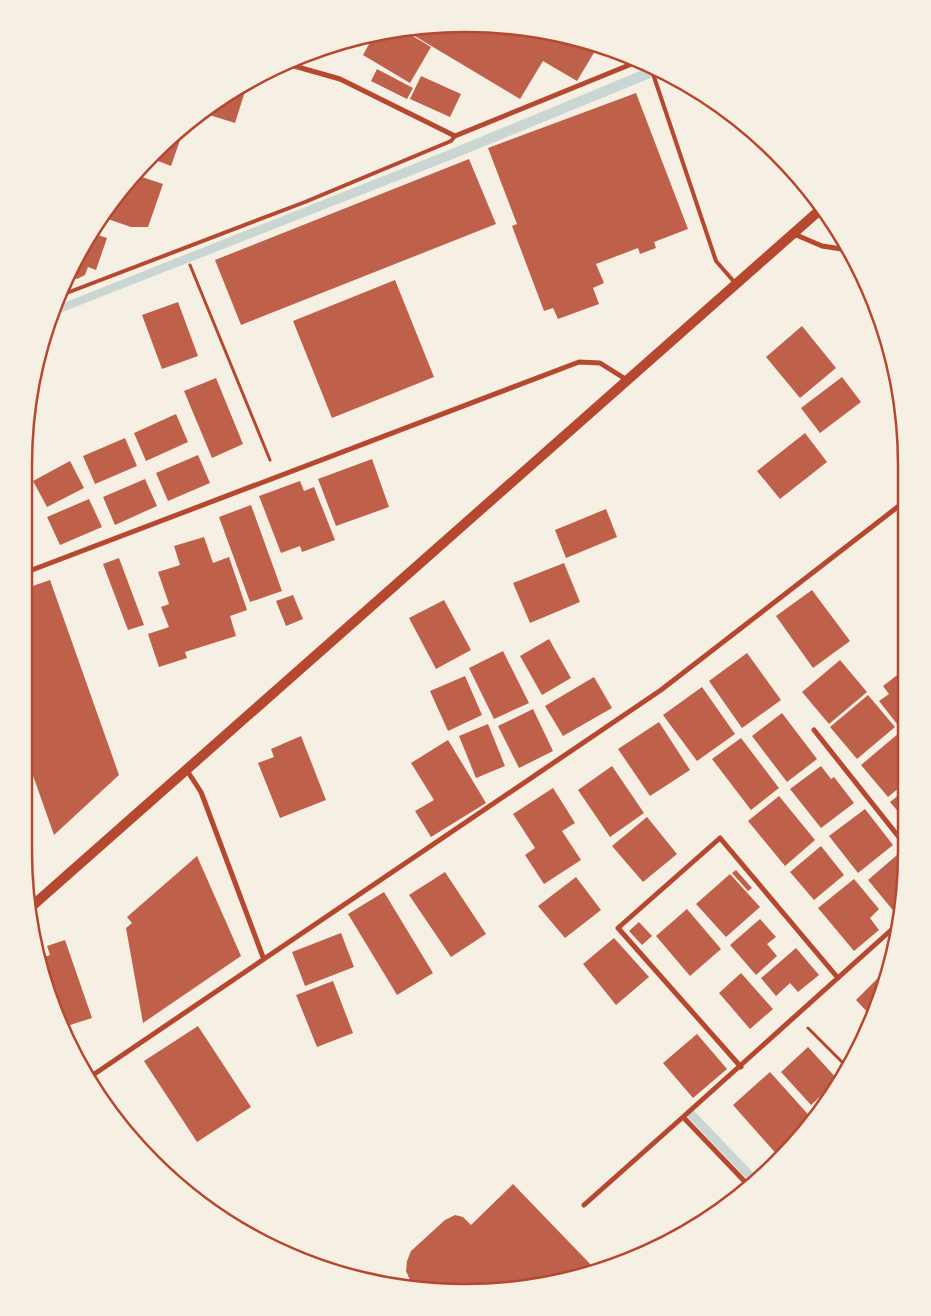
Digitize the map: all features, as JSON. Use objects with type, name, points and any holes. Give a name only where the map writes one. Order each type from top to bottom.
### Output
[{"type":"main road","points":[[36,903],[817,213]]},
{"type":"street","points":[[296,67],[340,79],[455,136],[630,65]]},
{"type":"street","points":[[793,233],[822,246],[840,249]]},
{"type":"street","points":[[32,570],[579,362],[600,363],[628,381]]},
{"type":"street","points":[[95,1074],[264,957],[399,869],[661,690],[898,507]]},
{"type":"street","points":[[814,730],[898,836]]},
{"type":"street","points":[[186,769],[201,792],[264,957]]},
{"type":"street","points":[[741,1067],[618,928],[720,838],[838,978]]},
{"type":"street","points":[[584,1205],[741,1067],[891,930]]},
{"type":"street","points":[[683,1117],[745,1181]]},
{"type":"lane","points":[[654,76],[716,261],[736,284]]},
{"type":"lane","points":[[69,292],[305,202],[451,141],[455,136]]},
{"type":"path","points":[[195,276],[277,477]]},
{"type":"path","points":[[796,1015],[843,1062]]},
{"type":"shaded area","points":[[642,70],[655,76],[458,157],[60,313],[64,303],[454,148]]},
{"type":"building","points":[[466,32],[494,33],[550,41],[594,52],[577,81],[543,61],[520,99],[414,35]]},
{"type":"building","points":[[409,36],[412,36],[431,47],[410,83],[363,55],[369,44]]},
{"type":"building","points":[[377,69],[413,88],[407,99],[371,81]]},
{"type":"building","points":[[421,76],[461,94],[450,117],[410,99]]},
{"type":"building","points":[[636,93],[688,229],[654,242],[656,248],[640,254],[638,248],[596,264],[604,283],[593,288],[599,304],[558,319],[553,308],[544,311],[512,226],[517,224],[488,148]]},
{"type":"building","points":[[244,94],[235,123],[211,115]]},
{"type":"building","points":[[180,140],[171,166],[157,161]]},
{"type":"building","points":[[469,159],[496,224],[241,325],[215,260]]},
{"type":"building","points":[[143,177],[163,184],[148,227],[131,227],[109,219]]},
{"type":"building","points":[[99,235],[107,238],[96,270],[88,267],[85,275],[75,278],[77,274]]},
{"type":"building","points":[[395,280],[434,377],[332,418],[293,321]]},
{"type":"building","points":[[178,302],[198,356],[162,369],[142,315]]},
{"type":"building","points":[[802,326],[836,368],[800,398],[766,357]]},
{"type":"building","points":[[842,377],[861,402],[820,433],[801,408]]},
{"type":"building","points":[[216,378],[243,444],[212,458],[184,391]]},
{"type":"building","points":[[176,414],[188,442],[146,461],[134,433]]},
{"type":"building","points":[[805,433],[827,462],[780,499],[757,471]]},
{"type":"building","points":[[125,438],[137,466],[95,484],[83,456]]},
{"type":"building","points":[[198,455],[210,483],[168,501],[156,473]]},
{"type":"building","points":[[372,459],[389,507],[336,526],[318,479]]},
{"type":"building","points":[[70,461],[84,488],[47,507],[33,481]]},
{"type":"building","points":[[145,479],[157,506],[115,525],[103,497]]},
{"type":"building","points":[[300,481],[304,491],[314,487],[335,540],[302,552],[300,546],[281,553],[259,496]]},
{"type":"building","points":[[89,499],[102,527],[60,545],[47,517]]},
{"type":"building","points":[[251,505],[282,591],[250,602],[219,517]]},
{"type":"building","points":[[606,509],[617,537],[566,558],[555,530]]},
{"type":"building","points":[[204,537],[213,563],[229,557],[247,610],[230,616],[236,636],[185,652],[187,658],[159,667],[148,634],[169,627],[161,607],[169,604],[158,572],[180,565],[174,546]]},
{"type":"building","points":[[119,558],[144,625],[128,630],[103,564]]},
{"type":"building","points":[[564,563],[580,602],[530,623],[513,583]]},
{"type":"building","points":[[50,580],[119,775],[54,835],[32,773],[32,586]]},
{"type":"building","points":[[812,590],[850,641],[813,668],[776,616]]},
{"type":"building","points":[[293,595],[303,619],[286,626],[276,601]]},
{"type":"building","points":[[444,600],[471,650],[436,669],[409,618]]},
{"type":"building","points":[[549,639],[571,678],[542,695],[520,656]]},
{"type":"building","points":[[503,651],[529,703],[494,719],[469,668]]},
{"type":"building","points":[[747,653],[781,700],[742,728],[709,681]]},
{"type":"building","points":[[840,660],[867,692],[829,724],[802,692]]},
{"type":"building","points":[[898,674],[898,725],[879,701],[889,694],[883,686]]},
{"type":"building","points":[[465,676],[482,715],[448,731],[430,691]]},
{"type":"building","points":[[594,677],[612,708],[563,736],[545,706]]},
{"type":"building","points":[[702,687],[735,734],[697,761],[663,715]]},
{"type":"building","points":[[868,695],[895,727],[857,759],[830,727]]},
{"type":"building","points":[[533,709],[553,751],[519,768],[498,726]]},
{"type":"building","points":[[782,713],[817,759],[787,782],[752,736]]},
{"type":"building","points":[[659,722],[690,770],[650,796],[618,749]]},
{"type":"building","points":[[488,724],[505,766],[476,778],[459,736]]},
{"type":"building","points":[[898,734],[898,789],[888,797],[861,765]]},
{"type":"building","points":[[301,736],[326,800],[280,818],[258,763],[274,757],[271,749]]},
{"type":"building","points":[[741,738],[779,788],[751,810],[712,759]]},
{"type":"building","points":[[448,740],[486,803],[431,837],[415,811],[434,800],[411,763]]},
{"type":"building","points":[[612,766],[644,813],[610,837],[578,790]]},
{"type":"building","points":[[821,766],[831,779],[834,777],[854,803],[821,828],[790,789]]},
{"type":"building","points":[[553,788],[575,823],[562,831],[581,860],[544,884],[525,855],[535,848],[513,814]]},
{"type":"building","points":[[779,796],[815,840],[785,866],[748,821]]},
{"type":"building","points":[[898,796],[898,812],[890,802]]},
{"type":"building","points":[[865,809],[893,845],[858,873],[829,836]]},
{"type":"building","points":[[647,817],[677,854],[643,882],[612,846]]},
{"type":"building","points":[[821,846],[844,875],[814,900],[790,872]]},
{"type":"building","points":[[897,855],[898,879],[894,912],[868,880]]},
{"type":"building","points":[[197,856],[241,956],[143,1023],[126,928],[132,923],[127,917]]},
{"type":"building","points":[[736,870],[752,888],[748,891],[732,873]]},
{"type":"building","points":[[445,872],[486,934],[451,957],[409,895]]},
{"type":"building","points":[[730,874],[760,907],[726,937],[696,904]]},
{"type":"building","points":[[576,877],[601,910],[565,938],[538,906]]},
{"type":"building","points":[[854,879],[879,909],[870,918],[879,930],[854,951],[818,908]]},
{"type":"building","points":[[384,892],[433,973],[397,995],[348,914]]},
{"type":"building","points":[[687,909],[721,949],[690,976],[656,936]]},
{"type":"building","points":[[760,919],[776,937],[767,944],[777,956],[756,975],[730,945]]},
{"type":"building","points":[[639,922],[652,936],[642,945],[629,931]]},
{"type":"building","points":[[341,933],[354,967],[305,986],[292,952]]},
{"type":"building","points":[[614,938],[649,977],[616,1005],[583,964]]},
{"type":"building","points":[[65,940],[92,1018],[69,1025],[55,990],[47,963],[46,956],[50,955],[47,946]]},
{"type":"building","points":[[796,948],[819,975],[798,992],[790,983],[776,996],[761,978]]},
{"type":"building","points":[[741,973],[773,1009],[750,1029],[719,993]]},
{"type":"building","points":[[880,976],[880,976],[867,1012],[856,1000]]},
{"type":"building","points":[[333,981],[353,1033],[317,1047],[296,995]]},
{"type":"building","points":[[198,1026],[251,1107],[197,1142],[144,1061]]},
{"type":"building","points":[[697,1034],[727,1069],[693,1098],[663,1063]]},
{"type":"building","points":[[808,1047],[835,1076],[826,1091],[811,1105],[781,1072]]},
{"type":"building","points":[[770,1072],[808,1115],[776,1153],[733,1105]]},
{"type":"building","points":[[513,1184],[591,1265],[550,1275],[494,1283],[437,1283],[410,1280],[406,1271],[411,1251],[445,1220],[455,1215],[463,1217],[471,1225]]},
{"type":"waterway","points":[[690,1113],[751,1176]]}]
